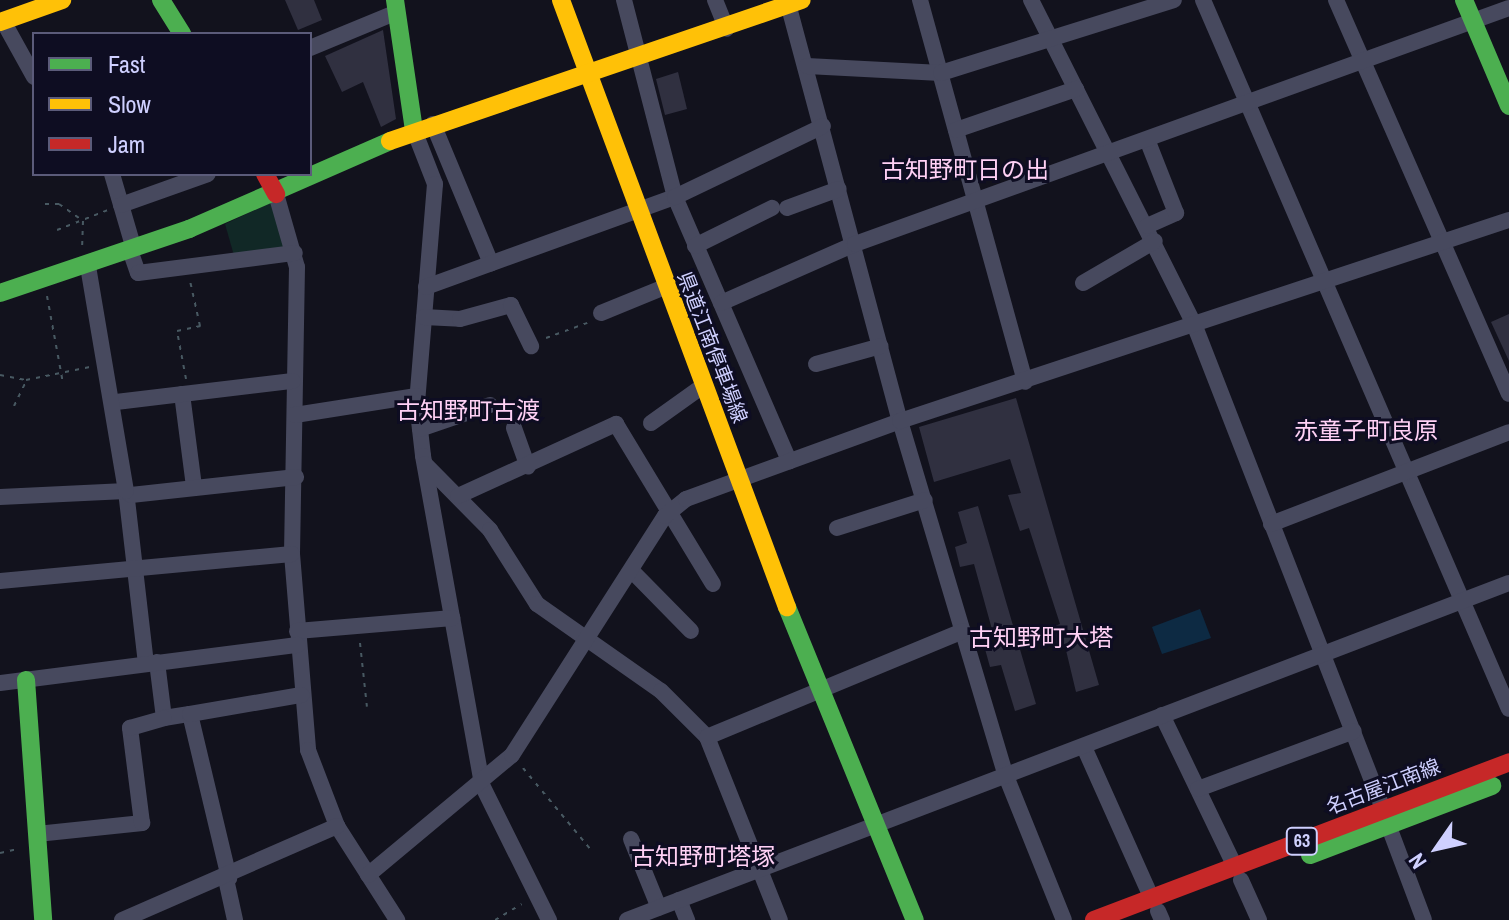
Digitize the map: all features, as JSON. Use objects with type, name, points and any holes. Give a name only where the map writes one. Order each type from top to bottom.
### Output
[{"type":"main road","points":[[1,21],[62,0]]},
{"type":"main road","points":[[161,0],[181,32]]},
{"type":"main road","name":"県道江南停車場線","points":[[561,0],[586,78],[739,479],[915,920]]},
{"type":"main road","points":[[1464,0],[1509,106]]},
{"type":"main road","points":[[0,293],[132,250],[276,194],[414,130],[641,60],[793,2]]},
{"type":"main road","points":[[396,6],[414,130]]},
{"type":"main road","points":[[266,176],[276,194]]},
{"type":"main road","points":[[26,680],[43,920]]},
{"type":"main road","name":"名古屋江南線","points":[[1386,818],[1509,762]]},
{"type":"main road","name":"名古屋江南線","points":[[1138,920],[1238,874],[1386,818],[1509,779]]},
{"type":"main road","name":"名古屋江南線","points":[[1094,920],[1157,910]]},
{"type":"street","points":[[624,0],[675,197],[789,461]]},
{"type":"street","points":[[715,0],[727,29]]},
{"type":"street","points":[[920,0],[1025,382]]},
{"type":"street","points":[[1031,0],[1151,233],[1194,324],[1354,731],[1424,920]]},
{"type":"street","points":[[807,66],[941,73],[1174,0]]},
{"type":"street","points":[[1203,0],[1509,709]]},
{"type":"street","points":[[1336,0],[1509,394]]},
{"type":"street","points":[[793,2],[900,421],[1006,776],[1064,920]]},
{"type":"street","points":[[312,47],[396,6]]},
{"type":"street","points":[[721,303],[855,244],[1366,64],[1509,8]]},
{"type":"street","points":[[1,21],[32,74]]},
{"type":"street","points":[[956,130],[1076,89]]},
{"type":"street","points":[[433,124],[491,263]]},
{"type":"street","points":[[426,287],[635,208],[675,197],[823,126]]},
{"type":"street","points":[[414,130],[435,184],[417,396],[425,464],[482,785],[549,920]]},
{"type":"street","points":[[1083,283],[1176,213],[1148,142]]},
{"type":"street","points":[[113,176],[138,273],[295,253]]},
{"type":"street","points":[[121,205],[197,176]]},
{"type":"street","points":[[695,246],[779,208],[839,189]]},
{"type":"street","points":[[276,194],[295,253],[293,381],[296,477],[292,554],[301,695],[312,765],[337,826],[397,920]]},
{"type":"street","points":[[368,875],[482,785],[512,755],[590,643],[665,516],[739,479],[900,421],[1509,220]]},
{"type":"street","points":[[84,267],[116,402],[137,568],[164,718]]},
{"type":"street","points":[[601,313],[667,286]]},
{"type":"street","points":[[424,317],[460,319],[511,305],[531,346]]},
{"type":"street","points":[[816,364],[881,346]]},
{"type":"street","points":[[116,402],[293,381]]},
{"type":"street","points":[[651,423],[704,385]]},
{"type":"street","points":[[185,394],[194,487]]},
{"type":"street","points":[[295,415],[417,396]]},
{"type":"street","points":[[420,429],[490,405]]},
{"type":"street","points":[[458,496],[528,467],[616,424],[665,516],[713,584]]},
{"type":"street","points":[[514,428],[528,467]]},
{"type":"street","points":[[1271,524],[1404,470],[1509,432]]},
{"type":"street","points":[[425,464],[490,530],[537,604],[661,691],[707,737],[780,920]]},
{"type":"street","points":[[0,497],[128,493],[296,477]]},
{"type":"street","points":[[837,528],[925,500]]},
{"type":"street","points":[[0,581],[292,554]]},
{"type":"street","points":[[632,571],[691,631]]},
{"type":"street","points":[[627,920],[1509,583]]},
{"type":"street","points":[[0,683],[152,663],[358,625],[452,618]]},
{"type":"street","points":[[707,737],[963,631]]},
{"type":"street","points":[[37,834],[142,823],[130,728],[164,718],[301,695]]},
{"type":"street","points":[[190,714],[235,920]]},
{"type":"street","points":[[1162,715],[1259,920]]},
{"type":"street","points":[[1198,789],[1354,731]]},
{"type":"street","points":[[1084,747],[1157,910]]},
{"type":"street","points":[[122,920],[227,878],[337,826]]},
{"type":"street","points":[[631,839],[659,908]]},
{"type":"street","points":[[679,900],[687,920]]},
{"type":"path","points":[[45,204],[59,204],[83,221]]},
{"type":"path","points":[[57,230],[121,205]]},
{"type":"path","points":[[83,221],[84,267]]},
{"type":"path","points":[[185,394],[177,331],[200,326],[187,268]]},
{"type":"path","points":[[44,280],[63,383]]},
{"type":"path","points":[[531,346],[572,334],[601,313]]},
{"type":"path","points":[[0,375],[26,380],[107,365]]},
{"type":"path","points":[[14,406],[26,380]]},
{"type":"path","points":[[358,625],[367,707]]},
{"type":"path","points":[[512,755],[592,851]]},
{"type":"path","points":[[495,920],[537,895]]},
{"type":"green space","points":[[272,202],[286,251],[235,259],[225,224]]},
{"type":"water","points":[[1200,609],[1211,638],[1162,654],[1152,627]]},
{"type":"building","points":[[285,0],[314,0],[322,20],[298,30]]},
{"type":"building","points":[[383,30],[396,119],[381,127],[363,82],[342,92],[325,56]]},
{"type":"building","points":[[678,72],[687,109],[665,115],[656,79]]},
{"type":"building","points":[[1509,314],[1509,361],[1491,322]]},
{"type":"building","points":[[1016,398],[1099,685],[1076,692],[1065,646],[1054,648],[1050,628],[1060,624],[1029,528],[1020,531],[1008,495],[1021,493],[1010,459],[934,482],[919,427]]},
{"type":"building","points":[[978,506],[1036,704],[1015,711],[1001,665],[990,667],[985,649],[996,644],[974,564],[960,567],[955,547],[967,543],[958,512]]},
{"type":"traffic: fast","points":[[161,0],[181,32]]},
{"type":"traffic: fast","points":[[395,0],[414,130]]},
{"type":"traffic: fast","points":[[1464,0],[1509,106]]},
{"type":"traffic: fast","points":[[312,175],[390,141]]},
{"type":"traffic: fast","points":[[0,293],[189,229],[310,176]]},
{"type":"traffic: fast","points":[[787,607],[915,920]]},
{"type":"traffic: fast","points":[[26,680],[43,920]]},
{"type":"traffic: fast","points":[[1310,855],[1492,786]]},
{"type":"traffic: slow","points":[[0,22],[62,0]]},
{"type":"traffic: slow","points":[[561,0],[787,607]]},
{"type":"traffic: slow","points":[[390,141],[802,0]]},
{"type":"traffic: jam","points":[[266,176],[276,194]]},
{"type":"traffic: jam","points":[[1094,920],[1509,762]]},
{"type":"district","name":"古知野町日の出","points":[[965,170]]},
{"type":"district","name":"古知野町古渡","points":[[468,411]]},
{"type":"district","name":"赤童子町良原","points":[[1366,431]]},
{"type":"district","name":"古知野町大塔","points":[[1041,638]]},
{"type":"district","name":"古知野町塔塚","points":[[703,857]]}]
